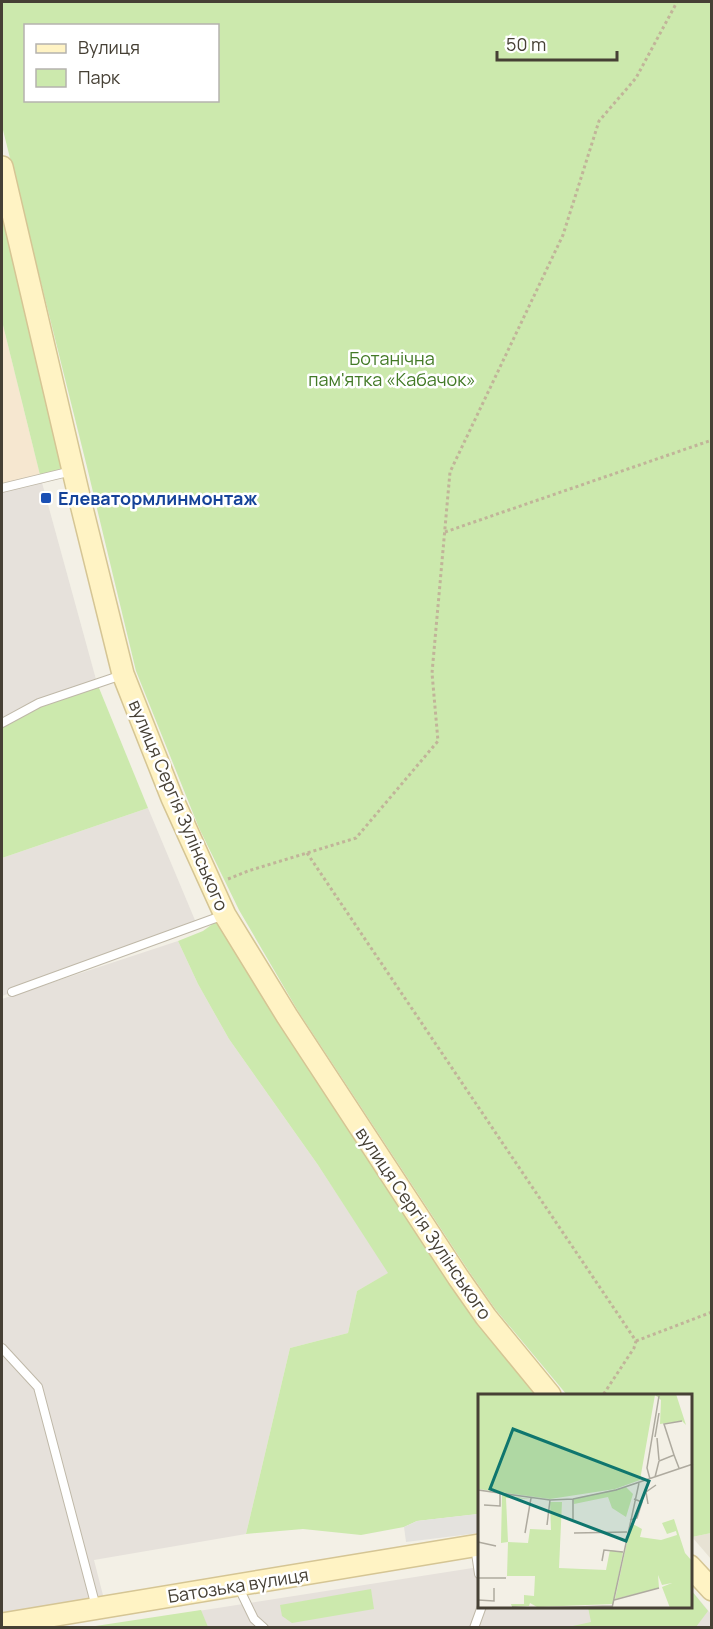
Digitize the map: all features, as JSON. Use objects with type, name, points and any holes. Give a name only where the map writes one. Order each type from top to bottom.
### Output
[{"type":"street","name":"вулиця Сергія Зулінського","points":[[2,167],[123,674],[172,798],[225,915],[286,1016],[458,1277],[486,1317],[549,1394]]},
{"type":"street","name":"Батозька вулиця","points":[[2,1624],[478,1545]]},
{"type":"street","points":[[692,1568],[711,1590]]},
{"type":"lane","points":[[2,488],[73,471]]},
{"type":"lane","points":[[2,723],[39,704],[123,674]]},
{"type":"lane","points":[[12,992],[225,915]]},
{"type":"lane","points":[[2,1348],[38,1387],[96,1608]]},
{"type":"lane","points":[[238,1585],[254,1619],[264,1628]]},
{"type":"lane","points":[[474,1628],[481,1608]]},
{"type":"path","points":[[211,885],[356,838],[438,741],[432,673],[450,472],[563,235],[599,121],[636,78],[677,2]]},
{"type":"path","points":[[445,532],[711,440]]},
{"type":"path","points":[[307,853],[636,1341],[634,1348],[604,1394]]},
{"type":"path","points":[[636,1341],[711,1312]]},
{"type":"shaded area","points":[[2,321],[41,479],[2,488]]},
{"type":"shaded area","points":[[41,479],[97,683],[2,723],[2,488]]},
{"type":"shaded area","points":[[148,808],[197,925],[2,996],[2,858]]},
{"type":"shaded area","points":[[178,941],[198,984],[229,1039],[318,1165],[389,1273],[357,1291],[348,1333],[290,1348],[246,1534],[94,1560],[106,1607],[2,1624],[2,999]]},
{"type":"shaded area","points":[[477,1514],[478,1533],[406,1542],[404,1527],[417,1521]]},
{"type":"shaded area","points":[[711,1533],[711,1559],[692,1537]]},
{"type":"shaded area","points":[[478,1567],[478,1608],[692,1608],[692,1591],[712,1615],[711,1628],[89,1628]]},
{"type":"green space","name":"Ботанічна пам'ятка «Кабачок»","points":[[2,2],[711,2],[711,1533],[692,1537],[692,1394],[566,1394],[496,1310],[468,1270],[298,1011],[239,910],[199,828],[136,671],[3,130]]},
{"type":"green space","points":[[2,210],[63,474],[41,479],[2,321]]},
{"type":"green space","points":[[97,683],[148,808],[2,858],[2,723],[39,703]]},
{"type":"green space","points":[[225,915],[549,1394],[478,1394],[478,1514],[417,1521],[404,1527],[361,1535],[303,1529],[246,1534],[290,1348],[348,1333],[357,1291],[388,1273],[318,1165],[229,1039],[198,984],[178,941],[203,931]]},
{"type":"green space","points":[[371,1589],[374,1609],[292,1623],[282,1616],[280,1605]]},
{"type":"green space","points":[[692,1591],[708,1611],[696,1627],[568,1627],[591,1622],[588,1608],[692,1608]]},
{"type":"green space","points":[[201,1610],[208,1627],[89,1627]]},
{"type":"place","name":"Елеватормлинмонтаж","points":[[46,498]]}]
